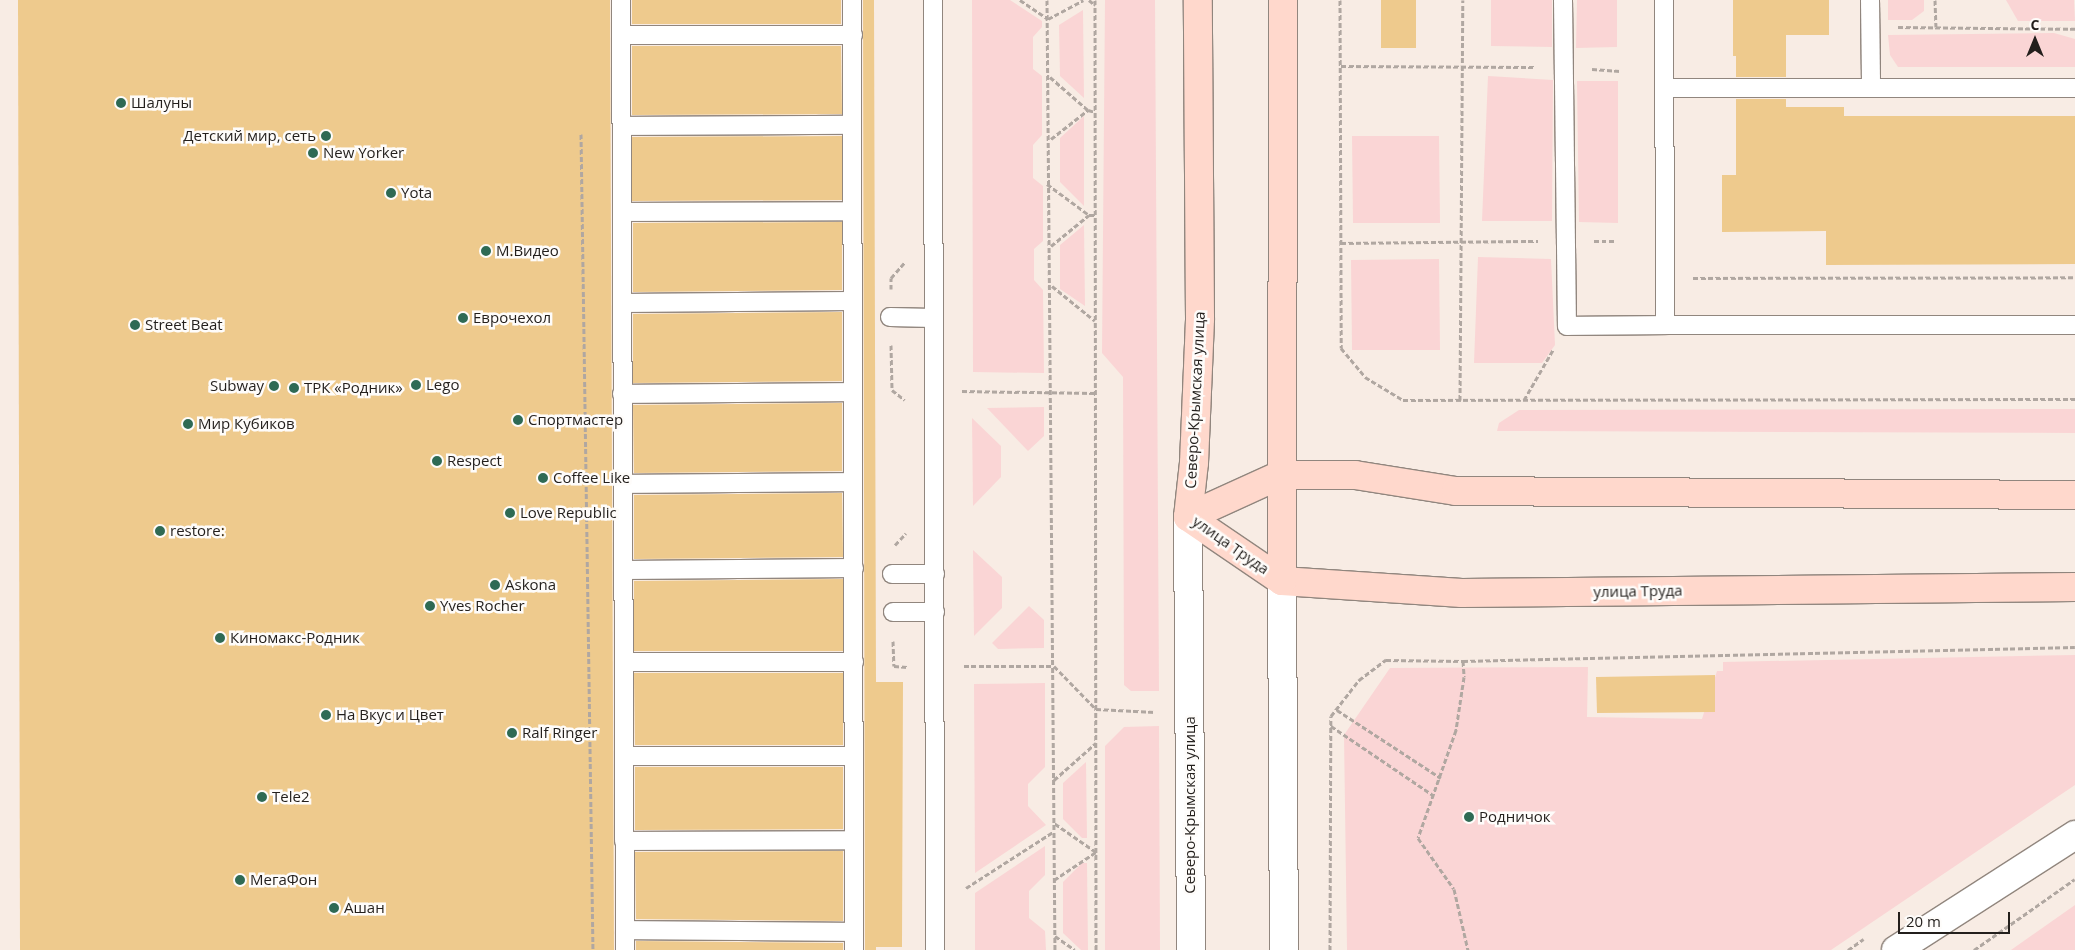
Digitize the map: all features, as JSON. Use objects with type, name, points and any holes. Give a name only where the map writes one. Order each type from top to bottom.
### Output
[{"type":"main road","name":"Северо-Крымская улица","points":[[1188,517],[1194,463],[1200,318],[1198,0]]},
{"type":"main road","points":[[1282,581],[1280,475],[1283,0]]},
{"type":"main road","name":"улица Труда","points":[[1188,517],[1280,475],[1355,475],[1456,492],[2075,495]]},
{"type":"main road","name":"улица Труда","points":[[1188,517],[1282,581],[1462,593],[2075,587]]},
{"type":"street","name":"Северо-Крымская улица","points":[[1188,517],[1191,950]]},
{"type":"street","points":[[1282,581],[1284,950]]},
{"type":"street","points":[[1896,950],[2075,835]]},
{"type":"lane","points":[[622,0],[622,394],[626,950]]},
{"type":"lane","points":[[852,0],[850,302],[854,568],[854,950]]},
{"type":"lane","points":[[933,0],[935,950]]},
{"type":"lane","points":[[1563,0],[1567,326],[2075,325]]},
{"type":"lane","points":[[1664,0],[1665,325]]},
{"type":"lane","points":[[1870,0],[1870,88]]},
{"type":"lane","points":[[622,34],[853,34]]},
{"type":"lane","points":[[1665,88],[2075,88]]},
{"type":"lane","points":[[623,126],[852,125]]},
{"type":"lane","points":[[622,212],[852,212]]},
{"type":"lane","points":[[623,303],[850,302]]},
{"type":"lane","points":[[890,317],[934,318]]},
{"type":"lane","points":[[622,394],[852,392]]},
{"type":"lane","points":[[623,484],[853,482]]},
{"type":"lane","points":[[624,570],[854,568]]},
{"type":"lane","points":[[892,574],[934,574]]},
{"type":"lane","points":[[893,612],[934,612]]},
{"type":"lane","points":[[625,662],[854,662]]},
{"type":"lane","points":[[625,756],[854,756]]},
{"type":"lane","points":[[624,841],[854,840]]},
{"type":"lane","points":[[626,930],[854,932]]},
{"type":"path","points":[[1020,0],[1048,19]]},
{"type":"path","points":[[1048,0],[1051,140],[1046,183],[1052,286],[1055,950]]},
{"type":"path","points":[[1048,19],[1084,0]]},
{"type":"path","points":[[1089,0],[1095,5]]},
{"type":"path","points":[[1095,0],[1096,950]]},
{"type":"path","points":[[1340,0],[1341,348],[1365,377],[1403,400],[2075,399]]},
{"type":"path","points":[[1460,400],[1463,0]]},
{"type":"path","points":[[1935,0],[1936,27]]},
{"type":"path","points":[[1870,26],[2075,29]]},
{"type":"path","points":[[1341,66],[1564,66],[1620,71]]},
{"type":"path","points":[[1049,77],[1088,110],[1095,112]]},
{"type":"path","points":[[1051,140],[1088,110]]},
{"type":"path","points":[[581,134],[593,950]]},
{"type":"path","points":[[1046,183],[1089,215],[1095,215]]},
{"type":"path","points":[[1051,246],[1089,215]]},
{"type":"path","points":[[1341,243],[1460,241],[1615,242]]},
{"type":"path","points":[[1665,278],[2075,277]]},
{"type":"path","points":[[1052,286],[1095,322]]},
{"type":"path","points":[[1524,400],[1567,326]]},
{"type":"path","points":[[962,391],[1095,393]]},
{"type":"path","points":[[1330,950],[1331,716],[1359,680],[1386,660],[1463,661],[2075,647]]},
{"type":"path","points":[[1463,661],[1464,677],[1456,730],[1441,778],[1418,838],[1454,889],[1468,950]]},
{"type":"path","points":[[964,666],[1054,666],[1096,709],[1161,712]]},
{"type":"path","points":[[1337,710],[1441,778]]},
{"type":"path","points":[[1331,726],[1433,795]]},
{"type":"path","points":[[1053,780],[1096,742]]},
{"type":"path","points":[[1054,822],[1096,852]]},
{"type":"path","points":[[966,888],[1053,832]]},
{"type":"path","points":[[1054,880],[1096,852]]},
{"type":"path","points":[[1974,950],[2075,879]]},
{"type":"path","points":[[1055,936],[1075,950]]},
{"type":"shaded area","points":[[972,0],[1010,0],[1042,21],[1042,27],[1033,37],[1033,69],[1042,76],[1042,135],[1033,145],[1033,178],[1043,186],[1043,241],[1034,249],[1034,280],[1043,290],[1044,373],[973,372]]},
{"type":"shaded area","points":[[1105,0],[1155,0],[1159,691],[1131,691],[1124,685],[1123,377],[1102,353]]},
{"type":"shaded area","points":[[1491,0],[1552,0],[1552,47],[1491,46]]},
{"type":"shaded area","points":[[1577,0],[1617,0],[1617,47],[1576,48]]},
{"type":"shaded area","points":[[1888,0],[1924,0],[1924,11],[1912,20],[1888,20]]},
{"type":"shaded area","points":[[2006,0],[2074,0],[2075,21],[2018,21]]},
{"type":"shaded area","points":[[1083,10],[1084,98],[1060,76],[1059,25]]},
{"type":"shaded area","points":[[2054,33],[2075,39],[2075,67],[1898,67],[1890,55],[1888,35]]},
{"type":"shaded area","points":[[1488,76],[1553,80],[1552,221],[1482,221]]},
{"type":"shaded area","points":[[1577,81],[1618,81],[1618,223],[1579,222]]},
{"type":"shaded area","points":[[1084,116],[1084,206],[1060,182],[1060,138]]},
{"type":"shaded area","points":[[1352,136],[1439,136],[1440,223],[1353,223]]},
{"type":"shaded area","points":[[1084,225],[1085,306],[1060,289],[1060,245]]},
{"type":"shaded area","points":[[1478,257],[1551,259],[1555,345],[1542,363],[1474,363]]},
{"type":"shaded area","points":[[1439,259],[1440,350],[1352,350],[1351,260]]},
{"type":"shaded area","points":[[1044,407],[1044,436],[1028,451],[987,408]]},
{"type":"shaded area","points":[[2075,409],[2075,433],[1497,431],[1499,423],[1519,410]]},
{"type":"shaded area","points":[[972,418],[1001,446],[1001,477],[973,506]]},
{"type":"shaded area","points":[[973,550],[1002,577],[1002,608],[974,636]]},
{"type":"shaded area","points":[[1029,606],[1044,620],[1044,648],[998,649],[992,643]]},
{"type":"shaded area","points":[[2075,655],[2075,785],[1831,950],[1347,950],[1344,735],[1390,668],[1588,667],[1587,717],[1702,719],[1717,671],[1723,671],[1723,662]]},
{"type":"shaded area","points":[[1045,683],[1045,767],[1028,784],[1028,806],[1046,825],[975,873],[974,684]]},
{"type":"shaded area","points":[[1159,726],[1160,950],[1105,950],[1105,746],[1124,727]]},
{"type":"shaded area","points":[[1086,762],[1087,838],[1082,838],[1063,819],[1063,783]]},
{"type":"shaded area","points":[[1045,846],[1045,875],[1029,891],[1029,918],[1045,931],[1046,950],[975,950],[975,893]]},
{"type":"shaded area","points":[[1082,863],[1087,863],[1088,950],[1081,950],[1063,933],[1063,882]]},
{"type":"shaded area","points":[[2075,905],[2075,950],[2011,950]]},
{"type":"building","name":"ТРК «Родник»","points":[[18,0],[610,0],[614,950],[20,950]]},
{"type":"building","points":[[632,0],[841,0],[841,24],[632,24]]},
{"type":"building","points":[[863,0],[874,0],[876,682],[903,682],[902,947],[876,947],[876,950],[865,950]]},
{"type":"building","points":[[1381,0],[1416,0],[1416,48],[1381,48]]},
{"type":"building","points":[[1733,0],[1829,0],[1829,35],[1786,35],[1786,77],[1736,77],[1736,56],[1733,56]]},
{"type":"building","points":[[632,46],[841,46],[842,114],[632,115]]},
{"type":"building","points":[[1736,99],[1786,99],[1786,107],[1844,107],[1844,116],[2075,116],[2075,264],[1826,265],[1826,231],[1722,232],[1722,175],[1736,175]]},
{"type":"building","points":[[842,136],[842,200],[632,201],[632,137]]},
{"type":"building","points":[[842,222],[842,290],[633,292],[633,223]]},
{"type":"building","points":[[842,312],[842,381],[633,383],[633,314]]},
{"type":"building","points":[[842,403],[842,471],[634,473],[633,405]]},
{"type":"building","points":[[842,493],[843,557],[634,559],[634,495]]},
{"type":"building","points":[[843,579],[843,651],[634,651],[634,581]]},
{"type":"building","points":[[634,673],[843,673],[843,745],[635,745]]},
{"type":"building","points":[[1715,675],[1715,712],[1597,713],[1596,677]]},
{"type":"building","points":[[635,767],[843,767],[843,829],[635,830]]},
{"type":"building","points":[[843,851],[843,921],[636,919],[635,852]]},
{"type":"building","points":[[636,941],[843,943],[843,950],[636,950]]},
{"type":"place","name":"Шалуны","points":[[121,103]]},
{"type":"place","name":"Детский мир, сеть","points":[[326,136]]},
{"type":"place","name":"New Yorker","points":[[313,153]]},
{"type":"place","name":"Yota","points":[[391,193]]},
{"type":"place","name":"М.Видео","points":[[486,251]]},
{"type":"place","name":"Еврочехол","points":[[463,318]]},
{"type":"place","name":"Street Beat","points":[[135,325]]},
{"type":"place","name":"Lego","points":[[416,385]]},
{"type":"place","name":"Subway","points":[[274,386]]},
{"type":"place","name":"ТРК «Родник»","points":[[294,388]]},
{"type":"place","name":"Спортмастер","points":[[518,420]]},
{"type":"place","name":"Мир Кубиков","points":[[188,424]]},
{"type":"place","name":"Respect","points":[[437,461]]},
{"type":"place","name":"Coffee Like","points":[[543,478]]},
{"type":"place","name":"Love Republic","points":[[510,513]]},
{"type":"place","name":"restore:","points":[[160,531]]},
{"type":"place","name":"Askona","points":[[495,585]]},
{"type":"place","name":"Yves Rocher","points":[[430,606]]},
{"type":"place","name":"Киномакс-Родник","points":[[220,638]]},
{"type":"place","name":"На Вкус и Цвет","points":[[326,715]]},
{"type":"place","name":"Ralf Ringer","points":[[512,733]]},
{"type":"place","name":"Tele2","points":[[262,797]]},
{"type":"place","name":"Родничок","points":[[1469,817]]},
{"type":"place","name":"МегаФон","points":[[240,880]]},
{"type":"place","name":"Ашан","points":[[334,908]]}]
